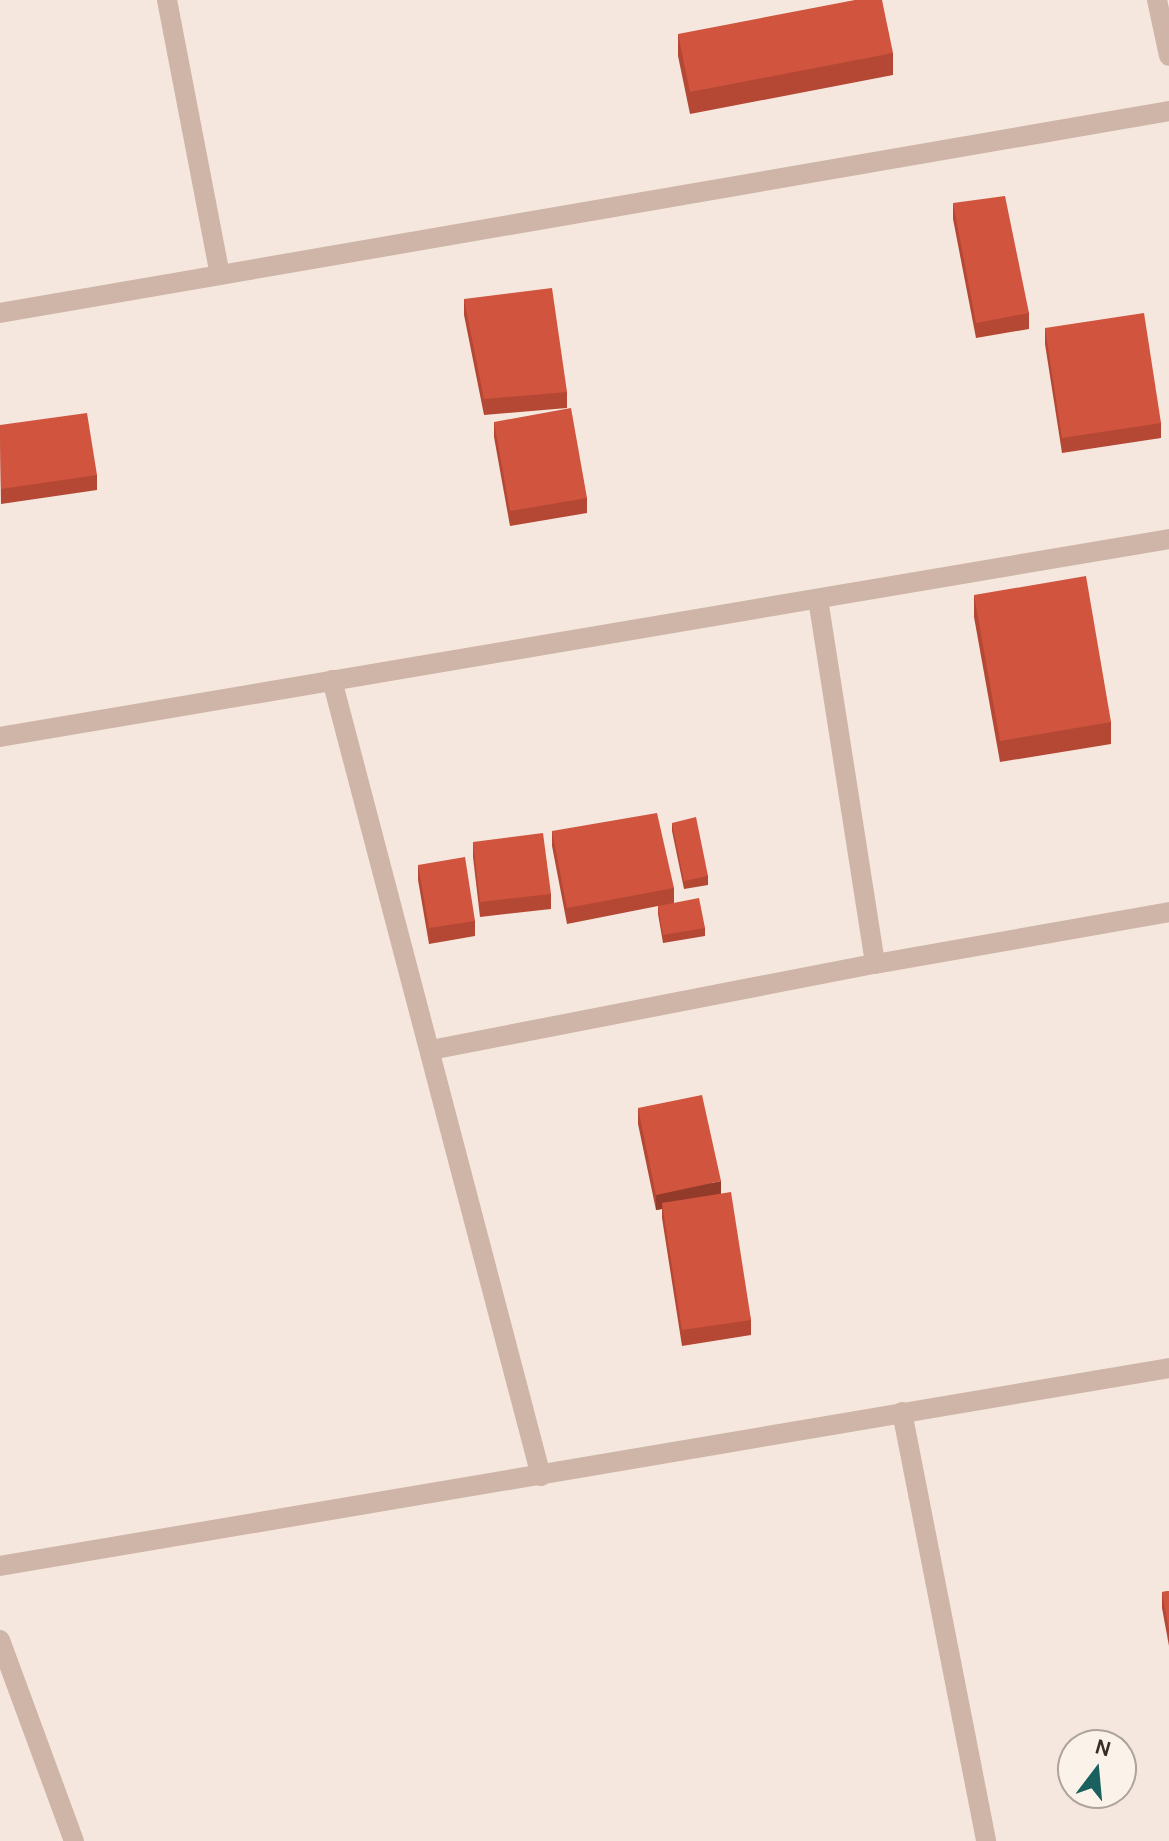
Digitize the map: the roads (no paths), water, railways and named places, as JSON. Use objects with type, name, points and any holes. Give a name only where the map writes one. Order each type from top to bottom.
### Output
[{"type":"street","points":[[167,0],[220,275]]},
{"type":"street","points":[[1157,0],[1169,56]]},
{"type":"street","points":[[0,313],[1169,111]]},
{"type":"street","points":[[0,737],[1169,539]]},
{"type":"street","points":[[818,599],[875,964]]},
{"type":"street","points":[[332,680],[541,1476]]},
{"type":"street","points":[[431,1050],[875,964],[1169,912]]},
{"type":"street","points":[[0,1566],[1169,1368]]},
{"type":"street","points":[[902,1412],[986,1841]]},
{"type":"street","points":[[0,1640],[74,1841]]}]
